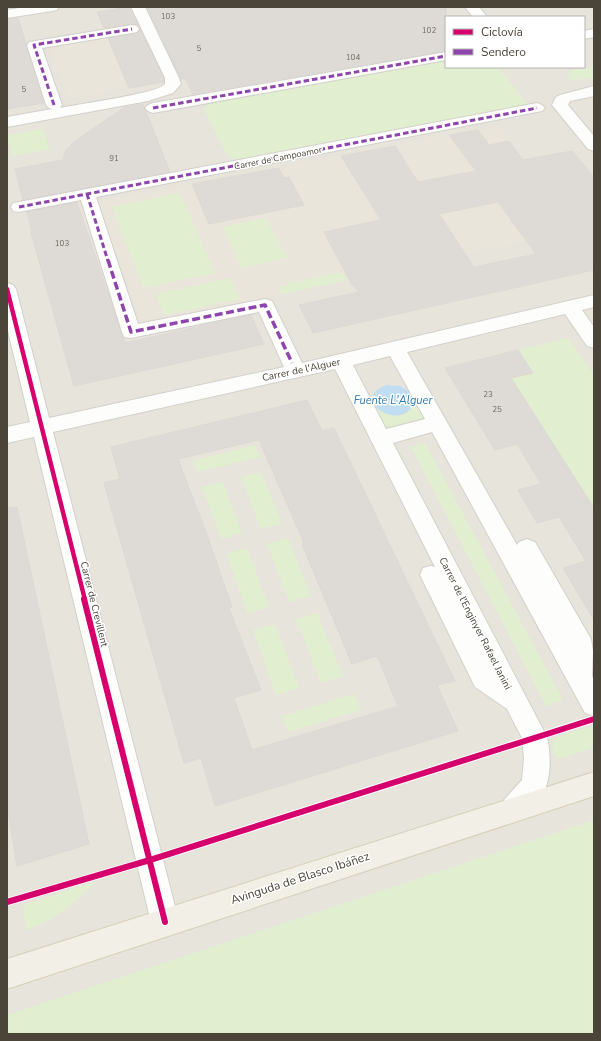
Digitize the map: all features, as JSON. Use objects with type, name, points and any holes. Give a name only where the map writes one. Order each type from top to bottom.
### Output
[{"type":"main road","name":"Avinguda de Blasco Ibáñez","points":[[7,974],[594,784]]},
{"type":"street","points":[[7,14],[52,7]]},
{"type":"street","points":[[7,122],[168,90],[173,84],[172,78],[138,7]]},
{"type":"street","points":[[472,7],[479,16]]},
{"type":"street","points":[[54,105],[34,45],[132,29]]},
{"type":"street","points":[[153,108],[445,56]]},
{"type":"street","points":[[594,91],[570,96],[561,100],[560,105],[594,146]]},
{"type":"street","name":"Carrer de Campoamor","points":[[19,207],[537,108]]},
{"type":"street","points":[[87,194],[131,332],[265,305],[292,363]]},
{"type":"street","name":"Carrer de Crevillent","points":[[7,289],[12,330],[42,427],[166,922]]},
{"type":"street","name":"Carrer de l'Alguer","points":[[7,435],[341,361],[594,301]]},
{"type":"street","points":[[569,306],[594,341]]},
{"type":"street","points":[[395,348],[594,705]]},
{"type":"street","name":"Carrer de l'Enginyer Rafael Janini","points":[[341,361],[382,438],[534,737],[538,756],[536,773],[530,792],[513,809]]},
{"type":"street","points":[[382,438],[438,424]]},
{"type":"street","points":[[527,548],[579,639],[581,652],[580,678]]},
{"type":"street","points":[[431,575],[484,679],[515,701]]},
{"type":"shaded area","points":[[7,7],[594,7],[594,1034],[7,1034]]},
{"type":"shaded area","points":[[130,34],[153,83],[69,98],[50,47]]},
{"type":"shaded area","points":[[497,126],[578,230],[401,268],[395,261],[342,272],[348,280],[141,324],[98,202]]},
{"type":"green space","points":[[445,60],[445,68],[499,68],[527,103],[522,106],[240,160],[232,159],[227,155],[205,111],[206,106],[211,103]]},
{"type":"green space","points":[[585,67],[594,68],[594,77],[571,81],[567,78],[571,70]]},
{"type":"green space","points":[[43,129],[50,149],[12,156],[7,135]]},
{"type":"green space","points":[[180,193],[215,273],[143,288],[112,207]]},
{"type":"green space","points":[[266,218],[287,258],[241,268],[223,227]]},
{"type":"green space","points":[[342,272],[348,280],[282,294],[280,289],[281,287],[290,283]]},
{"type":"green space","points":[[231,278],[240,299],[164,315],[156,294]]},
{"type":"green space","points":[[568,338],[594,374],[594,508],[511,378],[533,373],[518,350]]},
{"type":"green space","points":[[414,399],[426,419],[386,429],[373,404],[382,412]]},
{"type":"green space","points":[[425,443],[563,700],[546,706],[411,447]]},
{"type":"green space","points":[[255,445],[260,457],[197,472],[193,461]]},
{"type":"green space","points":[[261,472],[282,524],[261,529],[241,477]]},
{"type":"green space","points":[[223,482],[242,533],[221,539],[202,487]]},
{"type":"green space","points":[[288,538],[311,596],[289,602],[267,544]]},
{"type":"green space","points":[[247,548],[269,607],[247,613],[227,554]]},
{"type":"green space","points":[[317,613],[343,676],[321,683],[296,619]]},
{"type":"green space","points":[[275,624],[299,688],[276,695],[253,630]]},
{"type":"green space","points":[[354,694],[361,710],[288,732],[282,716]]},
{"type":"green space","points":[[588,727],[594,731],[594,747],[563,758],[557,758],[555,756],[552,749],[553,738]]},
{"type":"green space","points":[[594,820],[594,1034],[7,1034],[7,1015]]},
{"type":"green space","points":[[96,881],[73,904],[56,916],[26,930],[23,908],[26,904]]},
{"type":"water","name":"Fuente L'Alguer","points":[[387,385],[400,386],[410,392],[414,402],[408,411],[399,415],[390,415],[381,411],[375,405],[372,398],[376,391]]},
{"type":"building","points":[[129,7],[138,25],[132,24],[104,28],[97,12]]},
{"type":"building","points":[[147,7],[446,7],[445,51],[193,94],[185,78],[181,79]]},
{"type":"building","points":[[18,18],[44,103],[7,109],[7,19]]},
{"type":"building","points":[[140,30],[164,78],[164,82],[129,88],[108,38],[137,33]]},
{"type":"building","points":[[143,104],[170,172],[23,200],[15,169],[63,160],[66,150],[75,141],[125,107]]},
{"type":"building","points":[[478,130],[489,145],[509,141],[523,160],[572,151],[594,177],[594,270],[313,333],[299,305],[359,292],[351,283],[324,232],[381,220],[341,156],[395,146],[418,182],[476,171],[449,135]],"holes":[[[498,202],[536,254],[474,267],[439,214]]]},
{"type":"building","points":[[279,168],[284,178],[289,177],[304,205],[209,224],[192,184]]},
{"type":"building","points":[[77,202],[125,343],[251,315],[264,344],[74,386],[31,233],[27,212]]},
{"type":"building","points":[[518,350],[533,373],[511,378],[594,508],[594,620],[563,568],[586,561],[559,517],[537,523],[518,490],[541,484],[517,444],[495,450],[445,368]]},
{"type":"building","points":[[307,400],[322,431],[334,428],[455,681],[437,685],[458,731],[215,806],[201,758],[184,763],[104,483],[120,479],[111,447]],"holes":[[[259,440],[304,543],[302,544],[352,664],[377,656],[398,706],[252,750],[234,698],[261,690],[229,608],[232,607],[206,532],[178,459]]]},
{"type":"building","points":[[17,507],[89,844],[17,866],[7,805],[7,508]]},
{"type":"marked path","points":[[54,105],[34,45],[132,29]]},
{"type":"marked path","points":[[153,108],[445,56]]},
{"type":"marked path","points":[[19,207],[537,108]]},
{"type":"marked path","points":[[87,194],[131,332],[265,305],[292,363]]},
{"type":"cycle path","points":[[7,289],[165,922]]},
{"type":"cycle path","points":[[7,902],[150,860],[594,719]]}]
